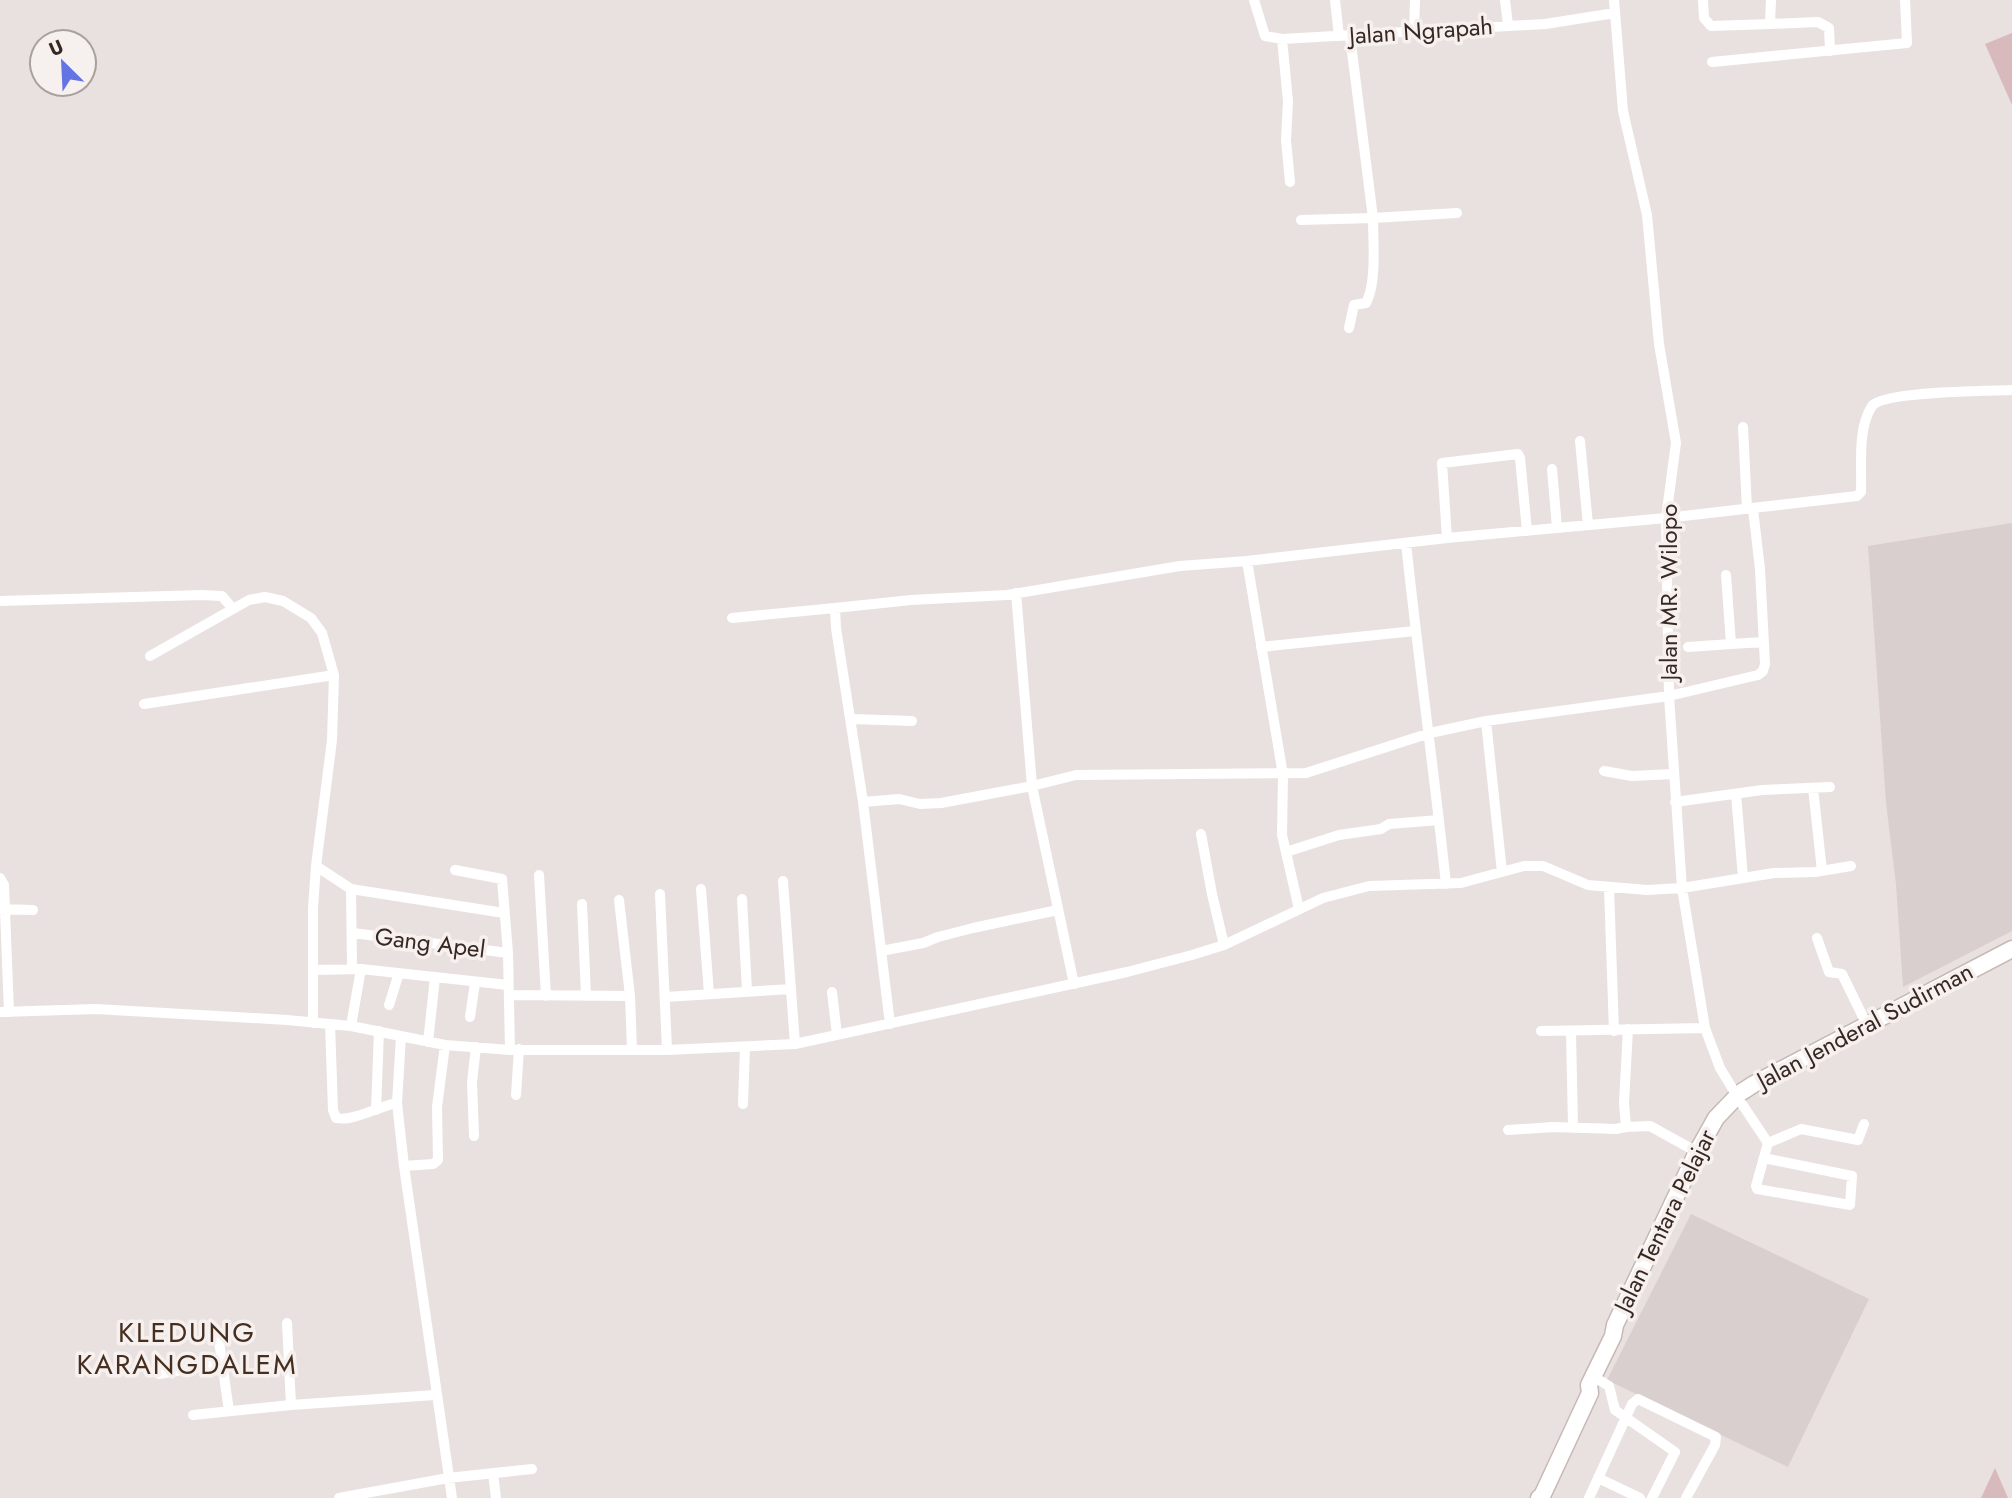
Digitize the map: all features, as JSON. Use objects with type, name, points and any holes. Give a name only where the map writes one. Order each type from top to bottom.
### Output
[{"type":"main road","name":"Jalan Jenderal Sudirman","points":[[1739,1100],[1759,1092],[2012,948]]},
{"type":"main road","name":"Jalan Jenderal Sudirman","points":[[1725,1113],[1754,1084],[1867,1025],[2012,958]]},
{"type":"main road","name":"Jalan Tentara Pelajar","points":[[1539,1498],[1590,1393],[1592,1381],[1613,1336],[1615,1325],[1697,1152],[1725,1113]]},
{"type":"main road","name":"Jalan Tentara Pelajar","points":[[1613,1336],[1623,1329],[1725,1113]]},
{"type":"main road","name":"Jalan Tentara Pelajar","points":[[1532,1498],[1582,1388],[1592,1381]]},
{"type":"street","points":[[1254,0],[1265,36],[1282,40],[1288,101],[1286,140],[1290,182]]},
{"type":"street","points":[[1335,0],[1344,36],[1373,218],[1373,272],[1369,299],[1366,303],[1354,304],[1349,328]]},
{"type":"street","points":[[1414,31],[1415,0]]},
{"type":"street","points":[[1505,0],[1508,24]]},
{"type":"street","name":"Jalan MR. Wilopo","points":[[1614,0],[1622,111],[1647,215],[1659,344],[1676,443],[1666,518],[1669,696],[1682,888],[1705,1028],[1720,1068],[1768,1143]]},
{"type":"street","points":[[1703,0],[1704,18],[1711,26],[1818,22],[1824,24],[1829,28],[1830,51]]},
{"type":"street","points":[[1770,24],[1771,0]]},
{"type":"street","points":[[1712,62],[1907,43],[1905,0]]},
{"type":"street","name":"Jalan Ngrapah","points":[[1282,40],[1508,24],[1545,24],[1615,13]]},
{"type":"street","points":[[1301,220],[1457,213]]},
{"type":"street","points":[[733,618],[1016,593],[1169,567],[1666,518],[1860,495],[1864,424],[1874,404],[1883,399],[1908,395],[2012,390]]},
{"type":"street","points":[[863,802],[899,799],[920,804],[941,803],[1076,775],[1306,773],[1430,733],[1486,721],[1669,696],[1761,673],[1765,664],[1760,569],[1743,427]]},
{"type":"street","points":[[1580,441],[1588,525]]},
{"type":"street","points":[[1447,538],[1442,463],[1518,454],[1527,531]]},
{"type":"street","points":[[1552,469],[1557,528]]},
{"type":"street","points":[[1406,543],[1446,884]]},
{"type":"street","points":[[1247,561],[1283,775],[1282,830],[1299,909]]},
{"type":"street","points":[[1726,575],[1731,644]]},
{"type":"street","points":[[1016,593],[1032,786],[1074,984]]},
{"type":"street","points":[[0,601],[201,595],[222,596],[233,609]]},
{"type":"street","points":[[150,656],[249,600],[265,597],[283,601],[307,614],[321,633],[334,675],[332,740],[313,908],[313,1023]]},
{"type":"street","points":[[835,608],[863,802],[890,1024]]},
{"type":"street","points":[[1261,647],[1415,631]]},
{"type":"street","points":[[1688,647],[1764,642]]},
{"type":"street","points":[[144,704],[334,675]]},
{"type":"street","points":[[850,719],[912,721]]},
{"type":"street","points":[[1486,721],[1502,872]]},
{"type":"street","points":[[1604,771],[1632,776],[1674,774]]},
{"type":"street","points":[[1675,802],[1762,790],[1830,787]]},
{"type":"street","points":[[1813,788],[1822,871]]},
{"type":"street","points":[[1736,794],[1743,878]]},
{"type":"street","points":[[1286,852],[1339,835],[1381,829],[1389,824],[1439,820]]},
{"type":"street","points":[[1201,834],[1224,945]]},
{"type":"street","points":[[316,866],[351,889],[504,913]]},
{"type":"street","points":[[0,878],[4,885],[2,909],[5,1012],[96,1009],[351,1026],[446,1045],[514,1049],[667,1050],[795,1044],[1140,969],[1224,945],[1323,898],[1368,886],[1461,883],[1524,866],[1543,866],[1588,885],[1647,890],[1682,888],[1774,873],[1822,871],[1851,866]]},
{"type":"street","points":[[455,870],[501,878],[516,1095]]},
{"type":"street","points":[[539,875],[546,996]]},
{"type":"street","points":[[783,881],[795,1044]]},
{"type":"street","points":[[1609,888],[1614,1031]]},
{"type":"street","points":[[351,889],[357,969],[351,1026]]},
{"type":"street","points":[[701,889],[709,994]]},
{"type":"street","points":[[660,894],[667,1050]]},
{"type":"street","points":[[742,899],[747,991]]},
{"type":"street","points":[[619,900],[631,996],[632,1049]]},
{"type":"street","points":[[583,904],[586,996]]},
{"type":"street","points":[[2,909],[33,910]]},
{"type":"street","points":[[881,951],[1058,910]]},
{"type":"street","name":"Gang Apel","points":[[353,933],[508,953]]},
{"type":"street","points":[[1817,938],[1829,972],[1842,974],[1867,1025]]},
{"type":"street","points":[[314,970],[357,969],[399,973],[546,996],[631,996]]},
{"type":"street","points":[[389,1005],[399,973]]},
{"type":"street","points":[[428,1042],[435,978]]},
{"type":"street","points":[[471,1017],[475,983]]},
{"type":"street","points":[[666,997],[791,989]]},
{"type":"street","points":[[832,992],[837,1035]]},
{"type":"street","points":[[330,1024],[333,1110],[336,1118],[342,1119],[397,1103]]},
{"type":"street","points":[[1541,1031],[1705,1028]]},
{"type":"street","points":[[1626,1127],[1624,1103],[1628,1029]]},
{"type":"street","points":[[376,1110],[379,1031]]},
{"type":"street","points":[[1571,1032],[1573,1127]]},
{"type":"street","points":[[401,1036],[397,1103],[435,1395],[452,1498]]},
{"type":"street","points":[[404,1166],[433,1164],[438,1160],[438,1107],[446,1045]]},
{"type":"street","points":[[474,1136],[472,1082],[476,1047]]},
{"type":"street","points":[[743,1104],[745,1047]]},
{"type":"street","points":[[1764,1158],[1852,1176],[1850,1205],[1758,1190],[1756,1186],[1768,1143],[1801,1129],[1858,1140],[1864,1124]]},
{"type":"street","points":[[1508,1130],[1650,1126],[1697,1152]]},
{"type":"street","points":[[287,1323],[291,1405]]},
{"type":"street","points":[[218,1334],[229,1411]]},
{"type":"street","points":[[159,1374],[222,1363]]},
{"type":"street","points":[[1592,1381],[1608,1385],[1613,1407],[1676,1454],[1652,1498]]},
{"type":"street","points":[[193,1415],[435,1395]]},
{"type":"street","points":[[1589,1498],[1634,1401],[1641,1399],[1716,1437],[1715,1445],[1686,1498]]},
{"type":"street","points":[[339,1498],[448,1478],[532,1469]]},
{"type":"street","points":[[492,1473],[496,1498]]},
{"type":"street","points":[[1598,1478],[1640,1498]]},
{"type":"shaded area","points":[[2012,33],[2012,105],[1985,44]]},
{"type":"shaded area","points":[[2012,523],[2012,931],[1903,987],[1896,884],[1886,803],[1868,546]]},
{"type":"shaded area","points":[[1691,1214],[1869,1299],[1788,1467],[1607,1380]]},
{"type":"shaded area","points":[[1995,1468],[2008,1498],[1981,1498]]},
{"type":"district","name":"KLEDUNG KARANGDALEM","points":[[187,1348]]}]
